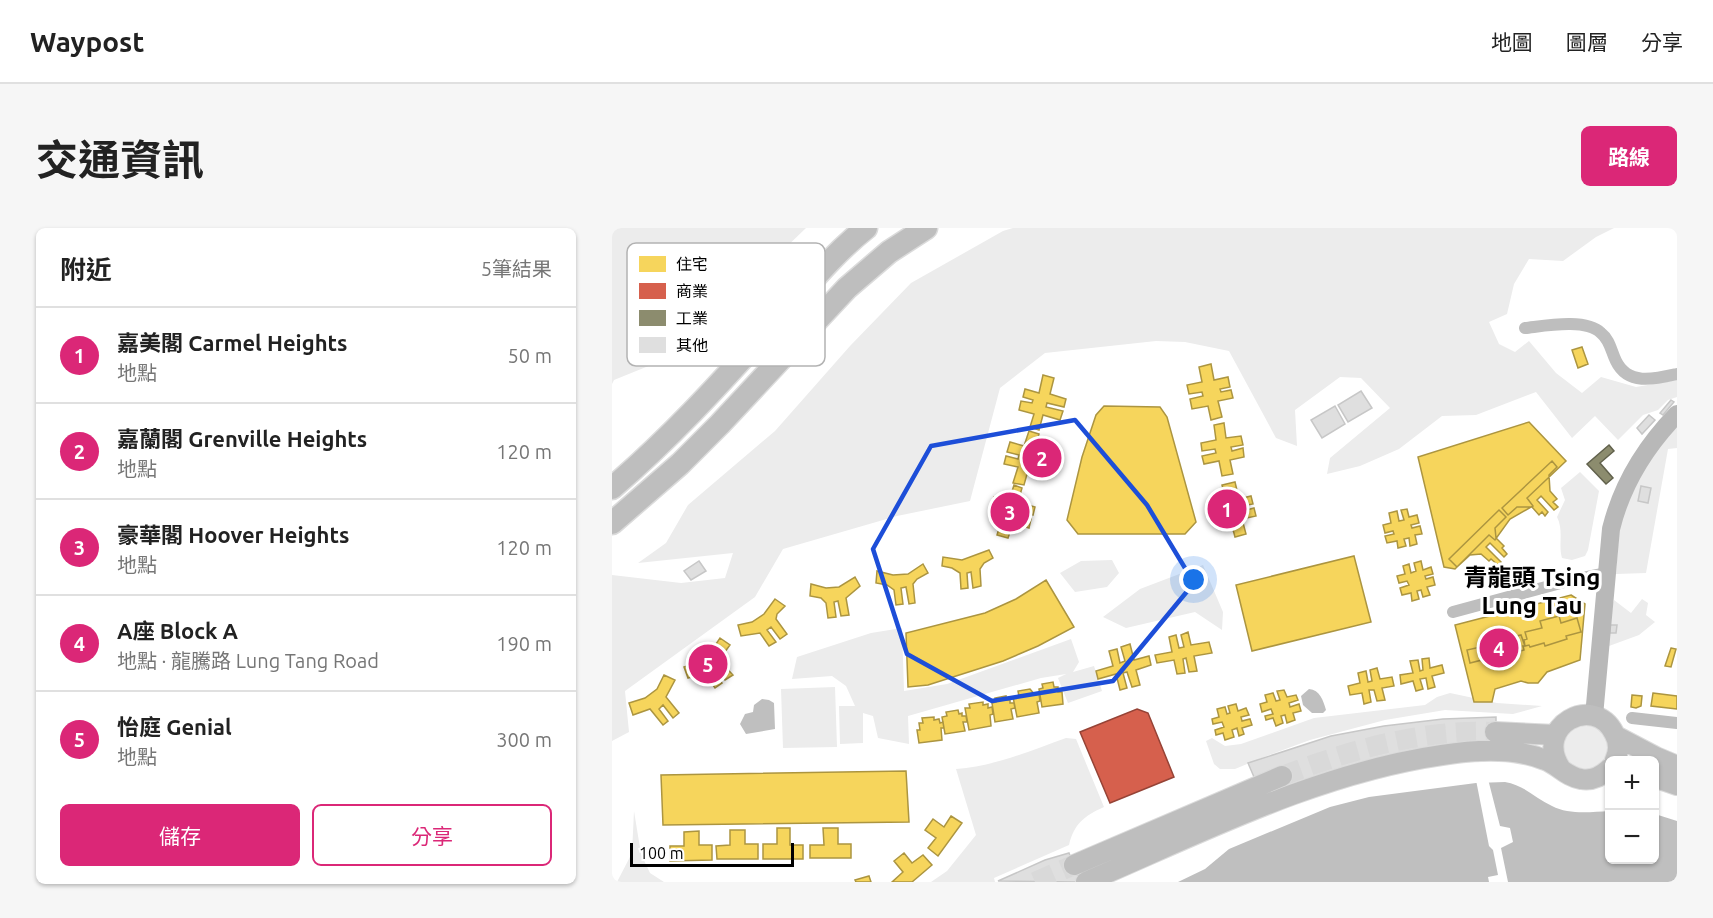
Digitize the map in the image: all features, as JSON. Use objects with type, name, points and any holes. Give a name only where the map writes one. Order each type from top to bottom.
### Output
[{"type":"highway","points":[[825,266],[866,228]]},
{"type":"highway","points":[[825,312],[847,288],[890,252],[926,228]]},
{"type":"highway","points":[[612,488],[651,455],[735,366]]},
{"type":"highway","points":[[612,523],[671,472],[774,366]]},
{"type":"main road","points":[[1562,769],[1553,752],[1553,743],[1562,724],[1582,715],[1594,716],[1611,727],[1618,746],[1615,756]]},
{"type":"main road","points":[[1495,732],[1556,735]]},
{"type":"main road","points":[[1616,736],[1677,766]]},
{"type":"main road","points":[[1086,882],[1274,802],[1391,764],[1467,752],[1528,754],[1546,760],[1569,775],[1587,780],[1605,771]]},
{"type":"main road","points":[[1074,865],[1282,776]]},
{"type":"main road","points":[[1659,779],[1677,785]]},
{"type":"street","points":[[1525,328],[1586,325],[1600,332],[1611,346],[1621,370],[1629,376],[1641,380],[1677,374]]},
{"type":"street","points":[[1594,716],[1611,529],[1617,504],[1626,483],[1650,444],[1677,414]]},
{"type":"street","points":[[1453,612],[1568,581],[1607,573]]},
{"type":"street","points":[[1638,721],[1677,723]]},
{"type":"street","points":[[1203,810],[1211,816],[1223,817],[1274,802]]},
{"type":"highlighted area","points":[[1075,420],[1147,505],[1194,583],[1113,681],[992,701],[907,654],[873,549],[931,446]]},
{"type":"shaded area","points":[[612,228],[806,228],[790,243],[627,243],[627,366],[649,366],[614,380],[612,384]]},
{"type":"shaded area","points":[[1013,228],[1614,228],[1596,237],[1563,261],[1529,259],[1514,284],[1507,314],[1489,322],[1499,344],[1515,352],[1529,341],[1556,373],[1582,393],[1601,377],[1636,387],[1677,380],[1677,397],[1668,400],[1658,410],[1643,415],[1618,440],[1595,416],[1572,438],[1536,392],[1476,415],[1442,416],[1399,449],[1360,466],[1327,474],[1330,458],[1390,408],[1361,378],[1340,377],[1295,410],[1297,446],[1276,438],[1229,351],[1185,342],[1156,341],[1045,353],[1000,388],[970,501],[897,516],[783,549],[755,597],[625,691],[629,732],[612,741],[612,575],[681,583],[725,578],[733,553],[638,563],[666,543],[688,505],[775,431],[850,346],[911,283],[1003,231]]},
{"type":"shaded area","points":[[1677,426],[1677,448],[1668,449],[1646,573],[1616,574],[1620,518],[1652,451]]},
{"type":"shaded area","points":[[1580,472],[1599,491],[1588,550],[1585,556],[1572,560],[1562,558],[1557,517],[1565,500],[1561,488]]},
{"type":"shaded area","points":[[1112,560],[1119,573],[1107,587],[1075,592],[1060,573],[1081,561]]},
{"type":"shaded area","points":[[1203,565],[1223,612],[1222,630],[1195,612],[1126,628],[1103,617],[1140,589]]},
{"type":"shaded area","points":[[1642,599],[1648,603],[1646,615],[1655,622],[1639,635],[1609,646],[1610,612],[1614,600],[1631,613]]},
{"type":"shaded area","points":[[902,628],[904,691],[947,684],[1071,639],[1079,662],[1073,672],[1094,666],[1102,691],[1068,703],[1058,678],[1066,674],[1041,678],[908,716],[909,744],[878,738],[873,716],[863,713],[863,743],[840,744],[839,706],[855,706],[846,686],[832,676],[792,679],[797,657],[871,633]]},
{"type":"shaded area","points":[[835,687],[837,747],[783,748],[781,689]]},
{"type":"shaded area","points":[[1309,689],[1316,691],[1320,696],[1326,710],[1323,713],[1312,713],[1303,705],[1301,696]]},
{"type":"shaded area","points":[[1450,693],[1497,703],[1542,706],[1513,714],[1445,710],[1385,720],[1310,740],[1235,769],[1220,769],[1214,764],[1206,741],[1212,738],[1225,746],[1241,744],[1314,718],[1425,705],[1437,697]]},
{"type":"shaded area","points":[[762,699],[774,703],[775,729],[746,734],[740,724],[745,714],[753,712],[754,705]]},
{"type":"shaded area","points":[[1585,725],[1594,727],[1606,739],[1608,748],[1606,756],[1594,769],[1585,771],[1576,769],[1564,757],[1562,748],[1564,739],[1576,727]]},
{"type":"shaded area","points":[[1066,738],[1076,739],[1104,807],[1077,826],[1069,845],[994,878],[995,882],[931,882],[947,871],[976,835],[956,769],[998,761]]},
{"type":"shaded area","points":[[1505,782],[1518,786],[1546,803],[1566,811],[1605,811],[1605,864],[1659,864],[1659,815],[1677,821],[1677,882],[1178,882],[1205,869],[1229,849],[1330,807],[1369,797],[1476,783]]},
{"type":"shaded area","points":[[634,811],[641,854],[650,873],[664,882],[617,882],[632,853]]},
{"type":"pier","points":[[1488,779],[1500,826],[1510,828],[1513,842],[1501,848],[1508,882],[1489,882],[1488,877],[1498,875],[1493,850],[1489,846],[1476,780]]},
{"type":"building: 住宅","points":[[1582,347],[1588,364],[1578,368],[1572,350]]},
{"type":"building: 住宅","points":[[1211,364],[1214,380],[1228,377],[1230,387],[1220,389],[1221,392],[1231,390],[1233,398],[1218,401],[1222,417],[1211,420],[1208,406],[1192,409],[1190,399],[1203,396],[1202,392],[1189,394],[1187,385],[1202,382],[1199,367]]},
{"type":"building: 住宅","points":[[1043,375],[1054,378],[1050,394],[1066,399],[1064,407],[1047,403],[1046,407],[1063,411],[1060,420],[1043,415],[1039,430],[1030,427],[1034,414],[1019,410],[1021,401],[1032,403],[1033,400],[1023,397],[1025,389],[1039,393]]},
{"type":"building: 住宅","points":[[1104,406],[1160,407],[1167,417],[1196,522],[1185,534],[1078,534],[1067,520],[1082,457],[1096,415]]},
{"type":"building: 住宅","points":[[1529,422],[1566,461],[1527,498],[1533,506],[1510,519],[1495,540],[1489,535],[1455,569],[1444,567],[1418,457]]},
{"type":"building: 住宅","points":[[1224,423],[1226,438],[1241,436],[1243,445],[1231,447],[1232,451],[1243,448],[1244,457],[1230,460],[1233,474],[1222,476],[1219,461],[1204,464],[1202,456],[1216,453],[1215,449],[1202,451],[1201,443],[1216,440],[1214,425]]},
{"type":"building: 住宅","points":[[1029,431],[1039,434],[1035,449],[1050,453],[1047,462],[1032,457],[1031,461],[1046,465],[1044,471],[1029,467],[1024,485],[1013,483],[1018,467],[1004,464],[1006,456],[1018,459],[1019,455],[1007,452],[1010,442],[1024,446]]},
{"type":"building: 住宅","points":[[1552,461],[1557,467],[1549,475],[1550,491],[1557,499],[1553,502],[1558,507],[1554,510],[1541,496],[1537,500],[1548,512],[1545,516],[1542,512],[1539,515],[1532,507],[1517,507],[1508,515],[1502,508]]},
{"type":"building: 住宅","points":[[1235,482],[1239,499],[1251,496],[1253,504],[1242,506],[1243,511],[1254,508],[1256,516],[1242,519],[1246,534],[1235,537],[1231,522],[1216,525],[1214,517],[1227,514],[1226,510],[1212,513],[1210,504],[1226,501],[1222,485]]},
{"type":"building: 住宅","points":[[1014,485],[1022,488],[1018,502],[1035,507],[1033,515],[1017,510],[1016,514],[1031,519],[1029,528],[1013,523],[1008,538],[997,535],[1002,519],[989,516],[990,509],[1003,513],[1004,508],[992,504],[994,497],[1009,501]]},
{"type":"building: 住宅","points":[[1407,509],[1409,517],[1417,515],[1419,523],[1411,525],[1412,528],[1420,526],[1422,534],[1415,535],[1417,544],[1410,546],[1409,538],[1404,539],[1406,546],[1398,548],[1397,541],[1387,543],[1385,536],[1394,534],[1393,531],[1385,533],[1383,525],[1391,523],[1389,513],[1397,511],[1399,521],[1404,520],[1401,510]]},
{"type":"building: 住宅","points":[[1499,510],[1506,517],[1495,528],[1496,538],[1504,546],[1502,548],[1507,554],[1504,557],[1490,543],[1486,547],[1501,562],[1498,565],[1481,554],[1470,555],[1457,567],[1449,559]]},
{"type":"building: 住宅","points":[[989,550],[993,558],[984,563],[980,569],[981,586],[973,588],[971,572],[967,573],[968,588],[961,589],[960,573],[942,566],[943,557],[962,560]]},
{"type":"building: 住宅","points":[[1354,556],[1371,622],[1252,651],[1236,585]]},
{"type":"building: 住宅","points":[[1421,561],[1423,570],[1431,567],[1433,574],[1425,576],[1426,579],[1433,577],[1435,585],[1427,587],[1430,595],[1423,597],[1421,590],[1417,591],[1419,599],[1412,601],[1411,593],[1402,595],[1400,588],[1409,585],[1407,581],[1399,583],[1397,576],[1405,574],[1403,566],[1409,564],[1411,573],[1416,571],[1414,563]]},
{"type":"building: 住宅","points":[[923,564],[928,573],[913,584],[915,603],[909,604],[906,587],[901,588],[903,604],[896,605],[894,590],[887,585],[876,583],[877,571],[893,575],[908,574]]},
{"type":"building: 住宅","points":[[855,577],[860,586],[846,598],[849,615],[841,616],[838,601],[834,602],[836,617],[828,618],[826,603],[821,598],[810,596],[811,584],[826,588],[839,587]]},
{"type":"building: 住宅","points":[[1046,580],[1074,627],[1003,661],[928,685],[908,687],[906,633],[985,613],[1016,599]]},
{"type":"building: 住宅","points":[[1571,595],[1585,604],[1580,660],[1547,672],[1538,683],[1521,681],[1495,689],[1492,702],[1474,702],[1455,625]]},
{"type":"building: 住宅","points":[[775,599],[785,606],[777,614],[776,619],[787,634],[780,639],[771,627],[767,630],[776,642],[769,646],[760,633],[741,636],[738,625],[752,622],[764,614]]},
{"type":"building: 住宅","points":[[1559,616],[1561,623],[1577,618],[1581,632],[1545,646],[1544,643],[1525,646],[1524,640],[1527,639],[1525,632],[1542,628],[1540,621]]},
{"type":"building: 住宅","points":[[1188,632],[1191,645],[1209,642],[1212,653],[1194,656],[1197,671],[1189,672],[1186,658],[1183,659],[1185,673],[1177,674],[1174,660],[1157,663],[1155,655],[1172,652],[1169,637],[1176,635],[1179,648],[1184,647],[1181,635]]},
{"type":"building: 住宅","points":[[1502,634],[1504,639],[1521,635],[1524,650],[1510,654],[1510,657],[1470,663],[1467,650],[1485,646],[1483,639]]},
{"type":"building: 住宅","points":[[720,638],[730,645],[719,660],[733,675],[725,680],[717,669],[714,672],[722,683],[715,688],[705,673],[688,678],[684,667],[700,662],[710,653]]},
{"type":"building: 住宅","points":[[1130,644],[1134,660],[1149,656],[1151,665],[1136,670],[1140,685],[1132,687],[1127,672],[1123,673],[1127,688],[1120,690],[1116,674],[1098,679],[1096,671],[1113,666],[1109,651],[1117,649],[1120,663],[1125,661],[1121,647]]},
{"type":"building: 住宅","points":[[1671,648],[1676,649],[1671,667],[1665,666]]},
{"type":"building: 住宅","points":[[1429,658],[1430,668],[1442,665],[1444,673],[1432,676],[1435,687],[1428,689],[1426,678],[1420,679],[1423,689],[1416,691],[1413,681],[1401,684],[1400,675],[1413,673],[1410,661],[1418,660],[1420,671],[1423,670],[1422,659]]},
{"type":"building: 住宅","points":[[1377,668],[1380,679],[1392,677],[1394,686],[1382,688],[1385,700],[1377,701],[1374,690],[1369,690],[1371,702],[1364,704],[1362,693],[1350,695],[1348,686],[1360,683],[1358,673],[1366,671],[1368,682],[1372,681],[1370,670]]},
{"type":"building: 住宅","points":[[664,675],[675,680],[666,697],[679,713],[673,718],[663,705],[659,709],[668,721],[663,725],[650,709],[633,715],[629,703],[645,698],[657,689]]},
{"type":"building: 住宅","points":[[1053,682],[1054,687],[1058,687],[1058,692],[1062,692],[1063,704],[1042,707],[1039,689],[1043,688],[1042,684]]},
{"type":"building: 住宅","points":[[1030,689],[1035,695],[1039,694],[1040,701],[1037,702],[1039,713],[1017,717],[1013,697],[1019,696],[1018,691]]},
{"type":"building: 住宅","points":[[1284,690],[1287,697],[1296,695],[1298,700],[1289,703],[1290,707],[1299,704],[1301,711],[1293,713],[1295,720],[1287,723],[1285,715],[1281,716],[1283,723],[1276,726],[1273,718],[1266,720],[1265,716],[1273,714],[1271,709],[1262,712],[1260,704],[1267,702],[1265,695],[1273,693],[1276,701],[1280,700],[1277,691]]},
{"type":"building: 住宅","points":[[1653,693],[1677,696],[1677,709],[1651,706]]},
{"type":"building: 住宅","points":[[1632,695],[1642,696],[1641,706],[1631,707]]},
{"type":"building: 住宅","points":[[1006,696],[1006,700],[1014,703],[1015,708],[1011,709],[1013,719],[995,722],[992,703],[996,702],[995,698]]},
{"type":"building: 住宅","points":[[983,702],[983,705],[988,704],[988,708],[992,707],[991,726],[969,730],[965,708],[970,708],[969,704]]},
{"type":"building: 住宅","points":[[1236,704],[1238,711],[1246,708],[1249,715],[1241,717],[1242,721],[1250,719],[1252,725],[1242,728],[1244,734],[1239,736],[1237,728],[1232,730],[1234,737],[1225,740],[1223,733],[1216,735],[1215,730],[1224,727],[1222,722],[1213,724],[1212,719],[1219,717],[1217,709],[1225,707],[1227,714],[1230,713],[1228,706]]},
{"type":"building: 住宅","points":[[958,710],[959,714],[966,716],[967,722],[963,722],[965,731],[945,734],[942,717],[947,716],[946,712]]},
{"type":"building: 住宅","points":[[934,717],[934,720],[939,719],[940,723],[943,722],[942,740],[919,743],[917,730],[920,730],[919,723],[923,723],[922,718]]},
{"type":"building: 住宅","points":[[906,771],[909,822],[663,825],[661,775]]},
{"type":"building: 住宅","points":[[951,816],[962,823],[938,856],[928,848],[936,838],[925,830],[933,819],[944,827]]},
{"type":"building: 住宅","points":[[777,828],[790,828],[790,845],[803,845],[803,859],[763,859],[763,844],[777,844]]},
{"type":"building: 住宅","points":[[823,828],[838,828],[838,844],[851,844],[851,858],[810,858],[810,845],[824,845]]},
{"type":"building: 住宅","points":[[730,830],[745,830],[745,844],[758,844],[758,859],[717,859],[716,846],[730,845]]},
{"type":"building: 住宅","points":[[699,831],[699,845],[712,845],[712,860],[670,861],[670,846],[684,846],[684,832]]},
{"type":"building: 住宅","points":[[904,853],[912,863],[923,855],[932,865],[912,882],[892,882],[903,872],[894,861]]},
{"type":"building: 住宅","points":[[869,876],[871,882],[856,882],[855,880]]},
{"type":"building: 商業","points":[[1137,709],[1148,713],[1174,777],[1110,803],[1080,732]]},
{"type":"building: 工業","points":[[1609,445],[1614,451],[1600,463],[1613,478],[1606,484],[1587,464]]},
{"type":"building: 其他","points":[[1361,391],[1372,408],[1348,422],[1338,405]]},
{"type":"building: 其他","points":[[1671,400],[1674,402],[1663,415],[1660,413]]},
{"type":"building: 其他","points":[[1335,406],[1345,424],[1322,438],[1311,420]]},
{"type":"building: 其他","points":[[1649,415],[1655,420],[1642,434],[1637,428]]},
{"type":"building: 其他","points":[[1641,486],[1651,488],[1648,503],[1638,501]]},
{"type":"building: 其他","points":[[699,561],[706,571],[691,580],[684,571]]},
{"type":"building: 其他","points":[[1610,625],[1617,625],[1616,633],[1610,633]]},
{"type":"building: 其他","points":[[1496,717],[1496,747],[1263,798],[1248,763],[1331,736],[1384,726],[1443,719]]},
{"type":"building: 其他","points":[[1069,853],[1080,882],[998,881],[1045,860]]},
{"type":"tunnel","points":[[1282,776],[1387,743],[1440,734],[1495,732]]},
{"type":"tunnel","points":[[1035,882],[1074,865]]},
{"type":"place","name":"嘉蘭閣 Grenville Heights","points":[[1042,458]]},
{"type":"place","name":"嘉美閣 Carmel Heights","points":[[1227,509]]},
{"type":"place","name":"豪華閣 Hoover Heights","points":[[1010,512]]},
{"type":"place","name":"A座 Block A","points":[[1499,648]]},
{"type":"place","name":"怡庭 Genial","points":[[708,664]]},
{"type":"district","name":"青龍頭 Tsing Lung Tau","points":[[1532,591]]}]
